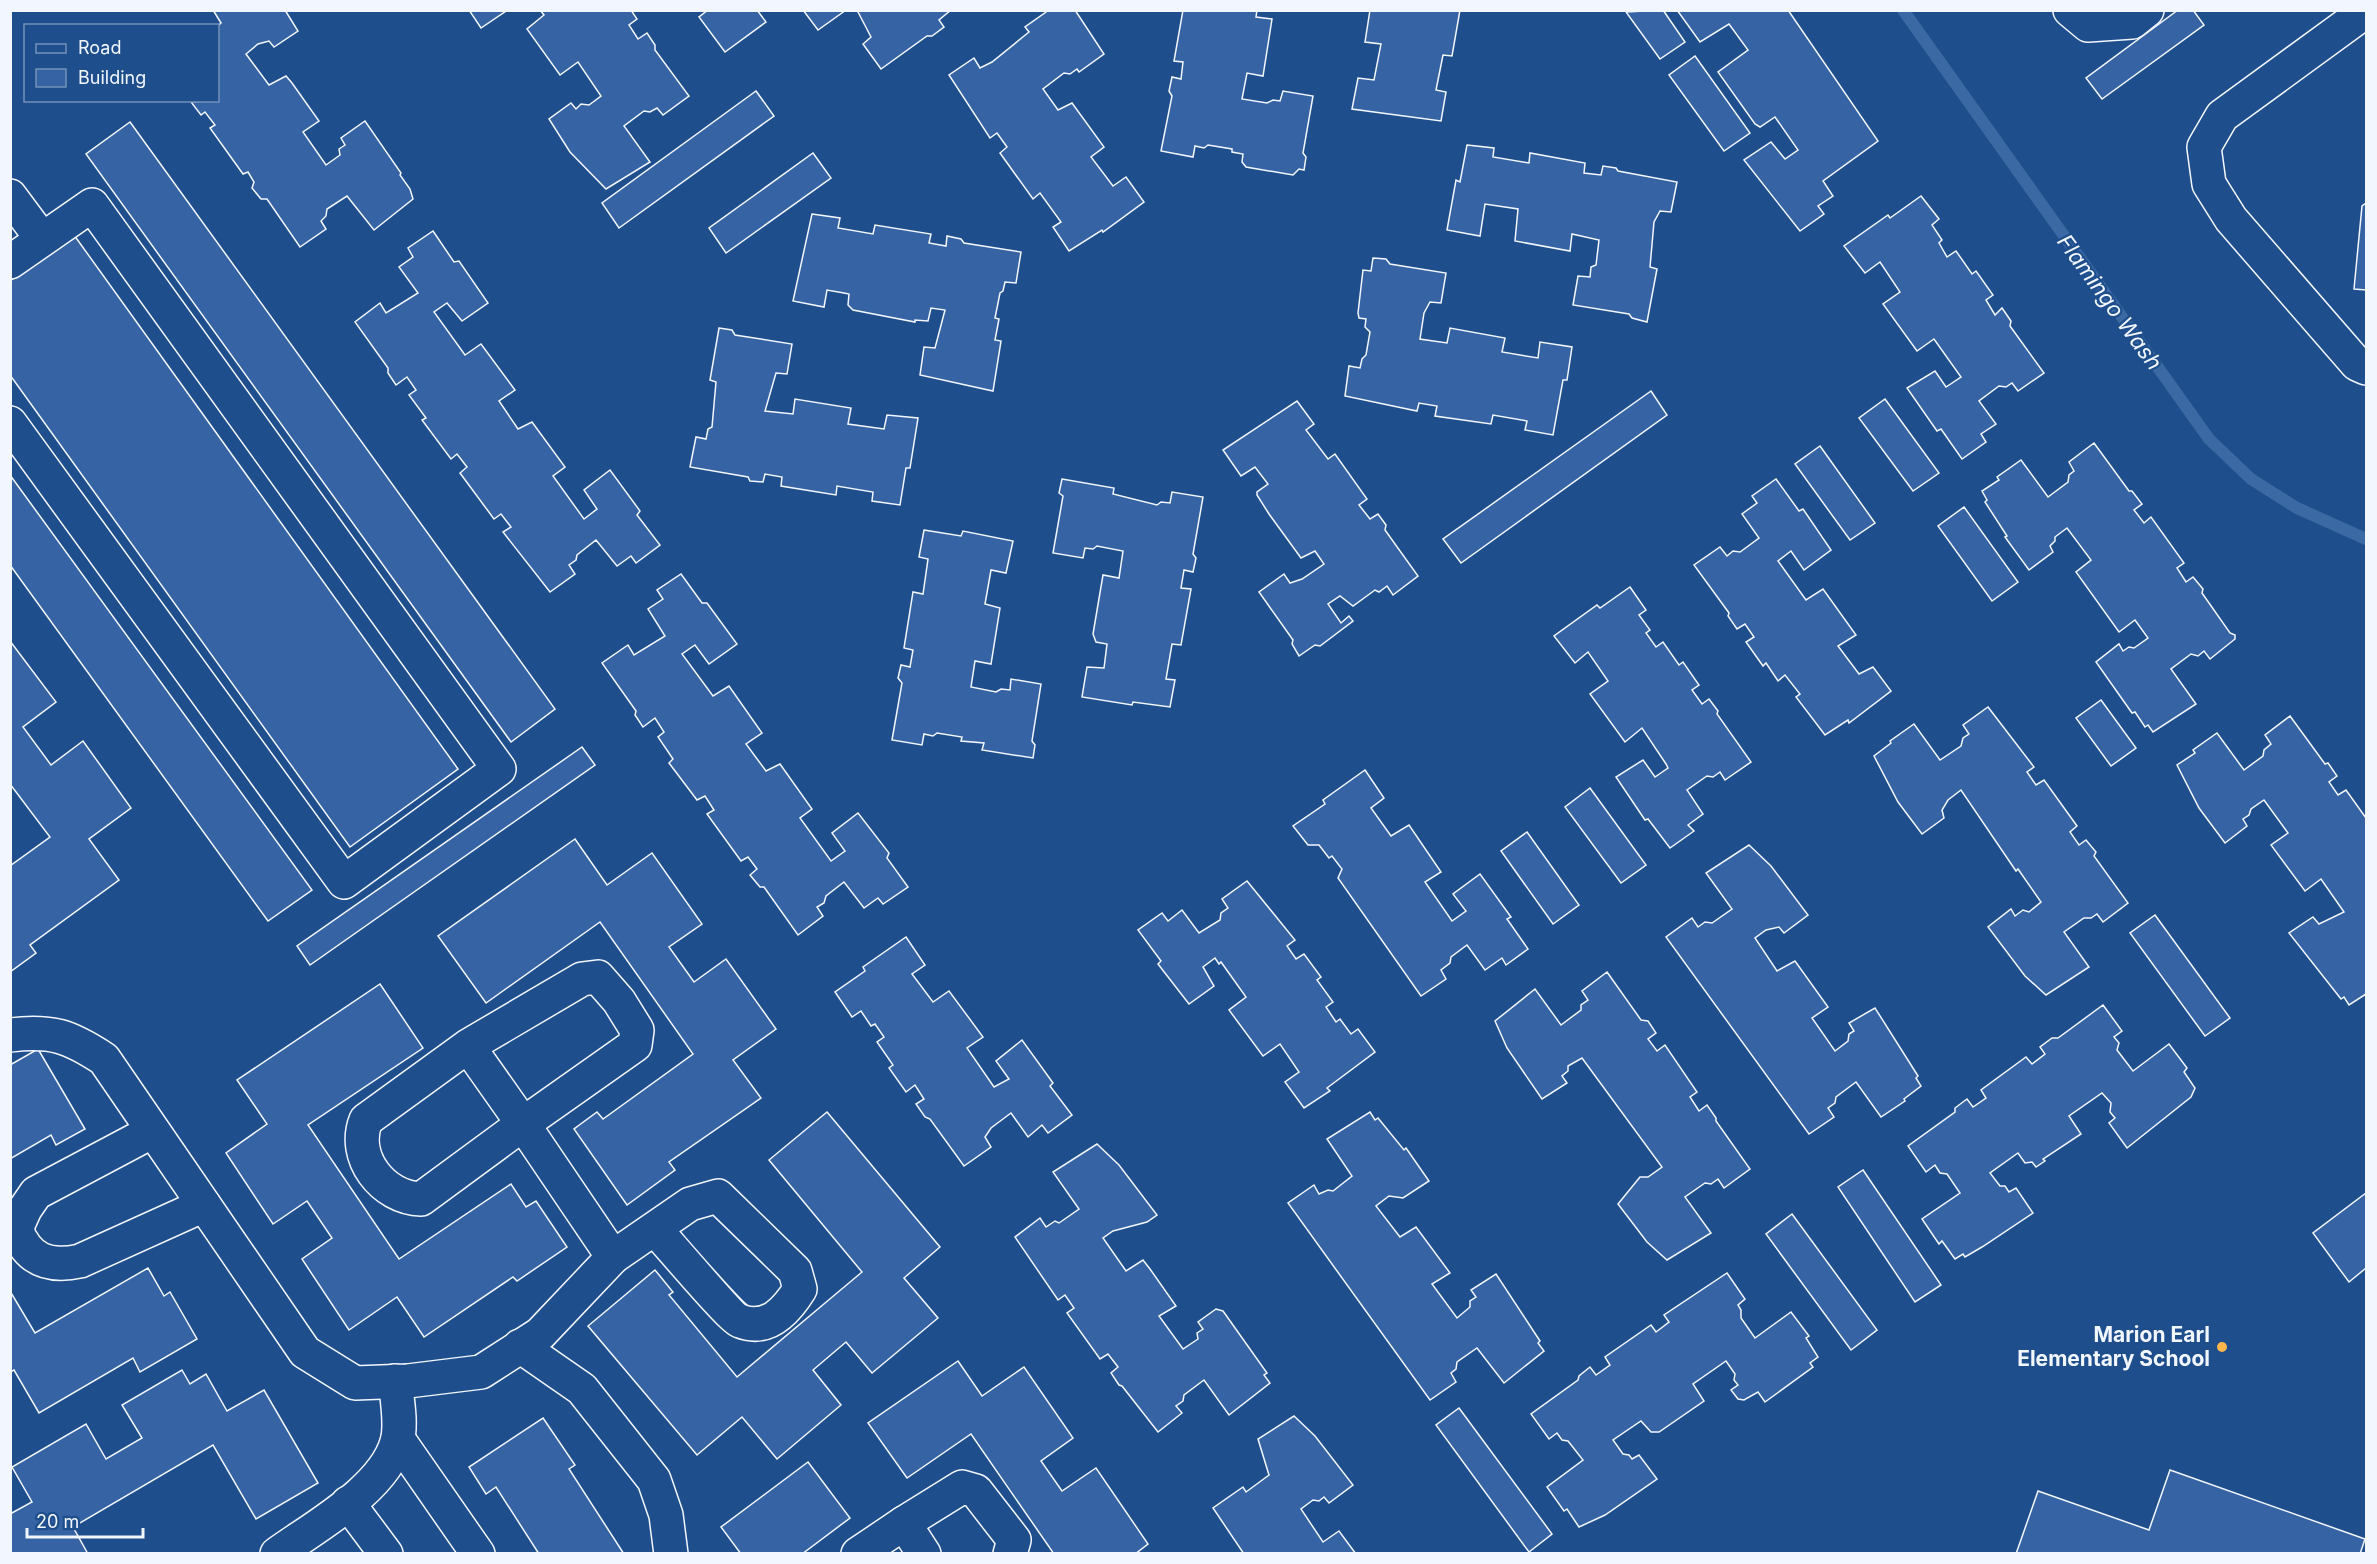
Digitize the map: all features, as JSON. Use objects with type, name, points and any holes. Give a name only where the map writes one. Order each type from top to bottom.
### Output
[{"type":"lane","points":[[2070,10],[2088,25],[2132,22],[2147,10]]},
{"type":"lane","points":[[2367,11],[2223,116],[2204,147],[2209,184],[2231,219],[2356,364],[2367,368]]},
{"type":"lane","points":[[10,196],[42,239]]},
{"type":"lane","points":[[10,262],[92,206],[499,769],[344,882],[10,423]]},
{"type":"lane","points":[[598,977],[619,1001],[637,1030],[635,1045],[523,1124],[421,1199],[405,1198],[390,1192],[361,1152],[362,1131],[366,1120],[468,1046],[582,979],[598,977]]},
{"type":"lane","points":[[10,1035],[42,1031],[74,1039],[104,1059],[151,1132],[305,1352],[355,1383],[481,1372],[540,1334],[613,1257],[655,1229]]},
{"type":"lane","points":[[468,1046],[613,1257]]},
{"type":"lane","points":[[151,1132],[36,1193],[25,1209],[16,1229],[22,1245],[46,1264],[63,1265],[80,1261],[204,1205]]},
{"type":"lane","points":[[520,1346],[582,1389],[654,1480],[666,1515],[670,1554]]},
{"type":"lane","points":[[277,1554],[348,1503],[389,1464],[398,1439],[395,1381]]},
{"type":"lane","points":[[398,1439],[478,1554]]},
{"type":"lane","points":[[858,1554],[962,1487],[976,1491],[1014,1540],[1010,1554]]},
{"type":"lane","points":[[348,1503],[386,1554]]},
{"type":"lane","points":[[904,1523],[924,1554]]},
{"type":"building","points":[[213,10],[285,10],[298,31],[274,47],[269,41],[258,44],[246,54],[269,85],[286,76],[292,83],[319,121],[303,132],[326,165],[340,155],[339,149],[345,145],[341,138],[365,121],[401,173],[413,199],[374,230],[347,196],[327,209],[326,216],[321,221],[326,229],[300,247],[267,199],[261,199],[252,188],[254,182],[248,172],[243,174],[210,128],[215,125],[205,112],[201,115],[191,102],[219,102],[219,25],[221,23]]},
{"type":"building","points":[[469,10],[506,10],[506,11],[481,28]]},
{"type":"building","points":[[540,10],[631,10],[637,19],[629,25],[638,39],[647,33],[655,45],[655,50],[689,96],[663,115],[657,108],[650,112],[644,111],[624,126],[650,162],[606,189],[570,152],[549,119],[571,103],[576,109],[581,104],[589,105],[601,96],[578,62],[560,75],[527,29],[544,15]]},
{"type":"building","points":[[708,10],[757,10],[766,22],[725,52],[699,17]]},
{"type":"building","points":[[803,10],[846,10],[818,30]]},
{"type":"building","points":[[857,10],[951,10],[939,20],[944,27],[932,36],[927,36],[881,69],[863,44],[871,37]]},
{"type":"building","points":[[1049,10],[1075,10],[1104,54],[1079,72],[1077,69],[1070,74],[1064,73],[1043,89],[1058,110],[1072,103],[1104,147],[1091,157],[1113,186],[1126,177],[1144,202],[1103,232],[1102,230],[1069,251],[1053,227],[1061,222],[1040,193],[1033,199],[1000,153],[1007,147],[997,133],[990,138],[949,75],[974,58],[980,68],[992,62],[1029,32],[1025,27]]},
{"type":"building","points":[[1183,10],[1257,10],[1256,17],[1272,19],[1263,76],[1247,73],[1242,99],[1267,103],[1273,100],[1280,101],[1283,91],[1313,96],[1303,153],[1306,157],[1304,170],[1299,169],[1293,175],[1246,167],[1242,162],[1243,154],[1232,152],[1232,149],[1208,145],[1204,148],[1195,146],[1193,157],[1161,151],[1172,96],[1169,91],[1172,77],[1181,79],[1183,62],[1174,61]]},
{"type":"building","points":[[1370,10],[1460,10],[1452,56],[1443,55],[1436,90],[1446,92],[1441,121],[1352,109],[1358,78],[1374,80],[1381,44],[1365,42]]},
{"type":"building","points":[[1663,10],[1685,42],[1660,59],[1626,12]]},
{"type":"building","points":[[1677,10],[1788,10],[1878,141],[1823,181],[1833,196],[1818,206],[1824,214],[1800,231],[1744,160],[1771,142],[1785,159],[1798,150],[1775,117],[1760,127],[1755,124],[1718,72],[1748,50],[1729,24],[1700,42]]},
{"type":"building","points":[[2178,10],[2193,10],[2204,25],[2102,99],[2086,78]]},
{"type":"building","points":[[1695,56],[1750,133],[1724,151],[1669,75]]},
{"type":"building","points":[[756,91],[774,116],[619,228],[602,203]]},
{"type":"building","points":[[130,122],[555,709],[511,742],[86,154]]},
{"type":"building","points":[[1467,145],[1494,148],[1493,157],[1529,163],[1530,153],[1585,163],[1584,173],[1601,175],[1603,166],[1677,182],[1671,212],[1660,211],[1654,222],[1650,267],[1657,269],[1647,322],[1632,318],[1629,314],[1573,305],[1578,276],[1590,277],[1591,267],[1596,265],[1599,240],[1572,234],[1570,251],[1515,241],[1518,209],[1485,204],[1480,236],[1447,230],[1456,180],[1460,182]]},
{"type":"building","points":[[813,153],[831,178],[726,253],[709,228]]},
{"type":"building","points":[[1921,196],[1939,219],[1932,225],[1942,240],[1939,243],[1947,257],[1956,251],[1972,274],[1976,271],[1993,295],[1986,300],[1995,315],[2002,308],[2011,321],[2010,326],[2044,373],[2018,391],[2012,383],[2006,387],[1999,386],[1979,401],[1996,424],[1981,434],[1986,442],[1962,459],[1941,429],[1937,431],[1907,388],[1935,371],[1946,387],[1961,377],[1934,339],[1917,351],[1883,304],[1900,292],[1880,262],[1865,273],[1844,246],[1888,215],[1890,218]]},
{"type":"building","points":[[2366,203],[2366,290],[2354,289],[2362,206]]},
{"type":"building","points":[[812,214],[840,218],[838,228],[873,234],[875,225],[931,234],[929,243],[946,246],[947,236],[961,239],[964,243],[1021,252],[1016,283],[1005,282],[1003,291],[1000,293],[995,318],[999,319],[995,340],[1001,341],[993,391],[920,375],[924,347],[935,348],[945,310],[931,308],[928,321],[915,320],[915,322],[853,310],[848,305],[849,294],[827,290],[824,307],[793,301]]},
{"type":"building","points":[[433,231],[454,262],[459,261],[488,303],[462,321],[447,303],[434,312],[465,355],[481,344],[515,390],[499,401],[518,429],[532,422],[565,467],[553,476],[584,519],[597,509],[584,490],[610,470],[640,511],[637,515],[660,545],[636,563],[631,556],[617,566],[596,540],[577,555],[576,560],[569,565],[575,574],[550,592],[503,532],[511,527],[501,514],[494,519],[460,473],[467,467],[457,454],[451,459],[422,420],[426,418],[409,395],[416,390],[407,377],[396,385],[388,373],[388,368],[355,322],[380,303],[386,313],[418,293],[399,267],[413,257],[408,248]]},
{"type":"building","points":[[74,235],[458,769],[350,847],[10,375],[10,281]]},
{"type":"building","points":[[1373,258],[1386,259],[1390,264],[1446,273],[1441,303],[1430,302],[1424,313],[1420,339],[1447,343],[1450,328],[1505,338],[1502,352],[1538,358],[1540,342],[1572,347],[1567,380],[1563,380],[1553,435],[1525,430],[1527,421],[1493,415],[1491,424],[1435,416],[1437,406],[1419,403],[1417,411],[1345,396],[1349,366],[1360,368],[1362,359],[1366,355],[1370,332],[1365,327],[1366,319],[1359,318],[1358,313],[1363,270],[1371,271]]},
{"type":"building","points":[[719,328],[732,330],[735,335],[792,344],[787,374],[776,373],[765,411],[793,414],[795,399],[851,408],[848,424],[884,429],[887,415],[918,418],[910,468],[906,468],[900,505],[872,501],[873,492],[837,486],[836,495],[781,486],[782,477],[765,474],[763,482],[750,481],[748,477],[690,467],[696,437],[706,439],[708,429],[712,427],[716,382],[710,380]]},
{"type":"building","points":[[1651,391],[1667,415],[1461,563],[1443,539]]},
{"type":"building","points":[[1885,399],[1939,473],[1913,491],[1859,418]]},
{"type":"building","points":[[1297,401],[1314,424],[1306,430],[1328,459],[1335,454],[1367,499],[1359,505],[1370,519],[1378,514],[1386,525],[1385,530],[1418,576],[1393,595],[1387,586],[1379,592],[1375,590],[1353,606],[1340,596],[1328,604],[1341,623],[1349,616],[1353,621],[1320,646],[1315,645],[1299,656],[1292,644],[1293,640],[1259,592],[1284,574],[1290,583],[1302,579],[1324,564],[1315,551],[1301,558],[1257,495],[1257,492],[1268,484],[1255,467],[1241,476],[1223,450]]},
{"type":"building","points":[[2094,443],[2129,491],[2132,491],[2142,504],[2134,510],[2144,523],[2151,517],[2184,563],[2177,568],[2186,582],[2193,577],[2230,633],[2235,635],[2235,639],[2210,659],[2204,651],[2198,656],[2191,654],[2171,669],[2196,704],[2153,732],[2148,725],[2145,727],[2135,712],[2132,713],[2096,662],[2119,644],[2123,651],[2129,647],[2134,648],[2148,638],[2135,620],[2119,632],[2076,572],[2091,560],[2067,528],[2055,537],[2055,541],[2050,546],[2053,552],[2029,570],[2005,537],[2007,536],[1985,502],[1987,500],[1982,491],[1999,480],[1997,477],[2021,460],[2048,497],[2068,482],[2069,475],[2074,471],[2069,462]]},
{"type":"building","points":[[1820,446],[1875,523],[1850,540],[1795,464]]},
{"type":"building","points":[[10,475],[312,890],[268,921],[10,565]]},
{"type":"building","points":[[1062,479],[1114,488],[1113,494],[1157,505],[1161,502],[1170,503],[1172,492],[1203,497],[1193,554],[1196,558],[1193,572],[1184,570],[1181,588],[1191,589],[1181,645],[1172,644],[1166,679],[1175,680],[1170,707],[1133,702],[1132,705],[1082,697],[1087,667],[1104,668],[1107,644],[1096,642],[1093,634],[1103,575],[1119,578],[1123,551],[1097,546],[1093,549],[1085,548],[1083,558],[1053,553],[1063,496],[1059,493]]},
{"type":"building","points":[[1776,479],[1799,511],[1803,509],[1831,550],[1804,570],[1791,551],[1778,561],[1806,600],[1823,589],[1856,635],[1838,646],[1859,674],[1873,667],[1891,691],[1849,723],[1848,720],[1825,735],[1796,697],[1800,694],[1785,675],[1778,681],[1766,663],[1763,666],[1746,642],[1754,637],[1745,624],[1737,629],[1728,616],[1729,613],[1694,565],[1720,547],[1727,556],[1733,551],[1740,552],[1759,538],[1742,514],[1757,503],[1752,496]]},
{"type":"building","points":[[1964,507],[2018,582],[1992,601],[1938,526]]},
{"type":"building","points":[[924,530],[961,536],[963,531],[1013,541],[1006,573],[991,570],[985,604],[1000,608],[991,664],[975,661],[971,687],[996,692],[1001,689],[1010,690],[1011,679],[1041,684],[1032,741],[1035,745],[1033,758],[982,750],[984,743],[961,741],[962,737],[937,733],[933,736],[924,734],[922,745],[892,740],[902,683],[898,678],[901,665],[910,667],[913,650],[904,648],[913,592],[923,594],[928,559],[919,557]]},
{"type":"building","points":[[681,574],[702,603],[707,603],[737,644],[709,664],[695,645],[682,654],[713,696],[729,686],[762,733],[746,744],[766,771],[780,764],[812,809],[800,818],[831,861],[845,851],[832,833],[858,813],[889,853],[887,858],[908,887],[883,904],[878,898],[864,908],[844,882],[826,896],[824,903],[817,907],[823,916],[798,935],[764,887],[760,887],[750,875],[757,869],[748,857],[741,861],[707,814],[714,810],[705,796],[697,800],[669,763],[673,759],[658,737],[664,732],[655,718],[643,727],[635,715],[636,711],[602,663],[628,645],[634,655],[665,636],[648,609],[663,599],[657,590]]},
{"type":"building","points":[[1630,587],[1646,610],[1639,615],[1650,630],[1646,633],[1656,647],[1663,642],[1679,665],[1683,662],[1699,685],[1692,690],[1702,704],[1709,699],[1751,762],[1725,780],[1720,772],[1713,777],[1707,776],[1687,790],[1703,814],[1688,825],[1694,831],[1670,848],[1648,819],[1645,820],[1616,777],[1643,760],[1655,777],[1668,768],[1666,764],[1642,728],[1625,742],[1590,694],[1608,681],[1588,652],[1575,663],[1554,636],[1597,605],[1600,608]]},
{"type":"building","points":[[10,641],[56,702],[23,727],[51,765],[83,741],[131,808],[89,839],[119,880],[30,945],[36,953],[10,972],[10,866],[50,837],[10,784]]},
{"type":"building","points":[[2101,700],[2136,748],[2111,766],[2076,718]]},
{"type":"building","points":[[1988,707],[2034,767],[2027,772],[2036,785],[2044,780],[2077,826],[2070,832],[2079,845],[2086,840],[2096,852],[2094,856],[2128,903],[2103,922],[2097,914],[2091,918],[2084,918],[2064,932],[2089,967],[2046,995],[2025,976],[1988,927],[2011,909],[2015,916],[2023,910],[2029,912],[2041,902],[2018,869],[2016,871],[1961,790],[1948,800],[1942,810],[1944,818],[1922,834],[1898,802],[1874,756],[1914,724],[1940,760],[1961,746],[1963,738],[1969,734],[1963,725]]},
{"type":"building","points":[[2290,716],[2325,764],[2328,763],[2337,776],[2329,782],[2338,795],[2346,790],[2366,818],[2366,994],[2349,1005],[2344,997],[2341,999],[2289,933],[2313,917],[2319,924],[2344,912],[2321,879],[2305,891],[2271,845],[2288,833],[2264,800],[2251,809],[2249,815],[2243,819],[2247,826],[2225,843],[2199,808],[2177,765],[2195,753],[2193,750],[2217,733],[2244,770],[2263,756],[2264,750],[2271,744],[2265,735]]},
{"type":"building","points":[[582,747],[595,765],[310,965],[297,946]]},
{"type":"building","points":[[1365,770],[1384,798],[1371,808],[1391,836],[1409,825],[1441,872],[1425,882],[1452,921],[1466,911],[1453,894],[1480,874],[1511,917],[1507,919],[1528,949],[1506,965],[1502,958],[1485,970],[1467,945],[1451,957],[1450,963],[1441,970],[1446,979],[1421,996],[1338,878],[1342,869],[1319,845],[1308,845],[1293,826],[1325,804],[1323,800]]},
{"type":"building","points":[[1590,788],[1646,865],[1621,883],[1565,807]]},
{"type":"building","points":[[1527,832],[1579,905],[1553,924],[1501,851]]},
{"type":"building","points":[[575,839],[607,885],[652,853],[702,924],[669,947],[694,982],[726,959],[776,1029],[733,1060],[761,1098],[669,1162],[675,1170],[627,1205],[574,1129],[597,1112],[603,1119],[693,1054],[600,922],[486,1003],[438,936]]},
{"type":"building","points":[[1749,845],[1771,866],[1808,915],[1784,933],[1779,927],[1766,930],[1755,938],[1777,971],[1795,961],[1828,1007],[1812,1018],[1835,1051],[1848,1041],[1849,1034],[1854,1031],[1849,1023],[1875,1008],[1918,1076],[1916,1078],[1921,1086],[1904,1099],[1905,1101],[1881,1117],[1856,1082],[1836,1097],[1835,1103],[1828,1108],[1834,1117],[1809,1134],[1666,937],[1692,918],[1698,927],[1705,922],[1712,923],[1732,909],[1706,873]]},
{"type":"building","points":[[1247,881],[1295,940],[1287,946],[1296,959],[1304,954],[1321,977],[1317,980],[1333,1002],[1326,1007],[1336,1022],[1340,1019],[1351,1034],[1358,1029],[1375,1052],[1327,1088],[1330,1091],[1304,1108],[1285,1082],[1299,1072],[1280,1044],[1263,1056],[1229,1010],[1246,997],[1221,962],[1219,964],[1215,958],[1203,967],[1214,986],[1189,1004],[1158,964],[1161,961],[1138,930],[1162,913],[1168,921],[1182,910],[1199,933],[1220,920],[1221,913],[1228,908],[1222,899]]},
{"type":"building","points":[[2155,915],[2230,1018],[2205,1036],[2130,933]]},
{"type":"building","points":[[906,937],[925,965],[912,974],[933,1002],[949,991],[983,1037],[967,1048],[994,1087],[1009,1079],[996,1061],[1022,1040],[1053,1083],[1050,1086],[1072,1115],[1048,1133],[1042,1125],[1028,1137],[1011,1113],[991,1128],[985,1137],[991,1147],[964,1166],[930,1119],[925,1117],[916,1104],[924,1099],[915,1085],[906,1092],[889,1068],[893,1065],[877,1042],[884,1037],[875,1024],[871,1026],[861,1011],[852,1017],[835,992],[865,971],[863,967]]},
{"type":"building","points":[[1607,972],[1641,1020],[1648,1021],[1656,1033],[1648,1039],[1657,1051],[1665,1045],[1697,1092],[1690,1097],[1699,1111],[1707,1105],[1750,1169],[1724,1188],[1718,1179],[1711,1184],[1705,1183],[1685,1197],[1711,1233],[1667,1260],[1647,1242],[1618,1204],[1640,1177],[1648,1177],[1662,1167],[1582,1058],[1568,1066],[1568,1071],[1562,1076],[1567,1083],[1542,1099],[1507,1048],[1495,1021],[1535,989],[1561,1025],[1581,1010],[1581,1005],[1588,1000],[1582,991]]},
{"type":"building","points":[[380,984],[423,1048],[308,1125],[399,1259],[511,1184],[526,1207],[536,1201],[567,1247],[517,1281],[513,1277],[424,1337],[397,1297],[349,1330],[302,1259],[332,1238],[307,1201],[273,1224],[226,1153],[267,1124],[237,1080]]},
{"type":"building","points":[[2103,1005],[2122,1031],[2114,1037],[2119,1043],[2117,1050],[2133,1071],[2169,1044],[2187,1068],[2184,1072],[2195,1088],[2191,1097],[2127,1148],[2109,1123],[2115,1118],[2110,1112],[2111,1103],[2102,1093],[2069,1116],[2081,1134],[2043,1159],[2045,1161],[2036,1167],[2032,1162],[2025,1163],[2018,1153],[1990,1173],[2000,1186],[2005,1186],[2009,1192],[2016,1188],[2033,1213],[1982,1247],[1965,1257],[1963,1254],[1955,1259],[1942,1241],[1939,1244],[1922,1219],[1960,1193],[1947,1174],[1940,1173],[1935,1165],[1926,1172],[1908,1146],[1955,1112],[1955,1108],[1967,1099],[1973,1107],[1986,1098],[1981,1090],[2026,1057],[2032,1064],[2045,1054],[2040,1047],[2052,1038],[2058,1038]]},
{"type":"building","points":[[38,1049],[85,1129],[56,1145],[51,1135],[10,1159],[10,1065]]},
{"type":"building","points":[[827,1112],[940,1247],[904,1278],[938,1318],[872,1373],[846,1342],[813,1370],[841,1405],[777,1459],[742,1417],[697,1455],[588,1326],[655,1270],[673,1292],[669,1295],[737,1377],[862,1272],[769,1160]]},
{"type":"building","points":[[1370,1112],[1375,1120],[1378,1118],[1404,1150],[1406,1148],[1429,1181],[1403,1198],[1389,1196],[1376,1206],[1400,1237],[1416,1227],[1450,1273],[1432,1284],[1457,1318],[1470,1307],[1470,1301],[1476,1297],[1471,1290],[1496,1274],[1540,1341],[1538,1343],[1544,1351],[1504,1383],[1477,1348],[1457,1362],[1456,1369],[1451,1373],[1456,1382],[1430,1400],[1288,1203],[1314,1185],[1319,1194],[1328,1190],[1333,1191],[1352,1176],[1327,1139]]},
{"type":"building","points":[[1097,1144],[1119,1165],[1157,1215],[1147,1222],[1113,1231],[1103,1238],[1126,1271],[1143,1260],[1150,1269],[1176,1306],[1159,1316],[1183,1349],[1198,1339],[1197,1333],[1203,1329],[1198,1322],[1216,1309],[1223,1311],[1267,1373],[1264,1375],[1270,1383],[1229,1415],[1204,1380],[1184,1395],[1183,1401],[1176,1406],[1182,1413],[1158,1432],[1111,1373],[1118,1367],[1108,1354],[1100,1359],[1067,1313],[1074,1308],[1065,1295],[1058,1300],[1015,1237],[1040,1218],[1046,1227],[1055,1221],[1059,1223],[1079,1209],[1053,1172]]},
{"type":"building","points":[[1863,1170],[1941,1285],[1915,1302],[1838,1187]]},
{"type":"building","points":[[2366,1193],[2366,1268],[2349,1282],[2313,1233]]},
{"type":"building","points":[[1792,1214],[1877,1330],[1851,1350],[1766,1234]]},
{"type":"building","points":[[148,1268],[164,1296],[170,1292],[197,1339],[140,1372],[133,1358],[39,1413],[14,1370],[10,1372],[10,1291],[35,1333]]},
{"type":"building","points":[[1727,1273],[1745,1299],[1738,1305],[1741,1318],[1755,1338],[1791,1312],[1809,1336],[1806,1338],[1818,1357],[1810,1363],[1813,1367],[1765,1402],[1758,1392],[1744,1400],[1738,1399],[1731,1390],[1738,1385],[1734,1380],[1735,1374],[1726,1361],[1693,1384],[1704,1401],[1659,1432],[1651,1432],[1641,1421],[1613,1440],[1623,1454],[1629,1455],[1632,1459],[1639,1455],[1657,1479],[1605,1515],[1579,1527],[1567,1509],[1564,1511],[1547,1487],[1583,1460],[1568,1441],[1562,1440],[1557,1433],[1549,1439],[1531,1414],[1578,1380],[1579,1376],[1590,1367],[1596,1375],[1610,1365],[1605,1357],[1651,1325],[1656,1332],[1669,1322],[1664,1315]]},
{"type":"building","points":[[958,1361],[982,1396],[1024,1367],[1073,1438],[1041,1461],[1062,1491],[1096,1468],[1148,1544],[1135,1554],[1054,1554],[971,1434],[907,1478],[868,1423]]},
{"type":"building","points":[[182,1370],[190,1384],[206,1374],[227,1411],[264,1390],[318,1483],[256,1519],[213,1445],[73,1527],[88,1554],[10,1554],[10,1514],[32,1502],[12,1467],[86,1424],[106,1459],[142,1438],[122,1405]]},
{"type":"building","points":[[1459,1408],[1552,1534],[1529,1552],[1436,1425]]},
{"type":"building","points":[[1294,1416],[1315,1436],[1353,1485],[1329,1503],[1324,1497],[1319,1501],[1313,1500],[1301,1509],[1323,1542],[1339,1531],[1356,1554],[1244,1554],[1213,1508],[1243,1487],[1246,1492],[1269,1475],[1258,1439]]},
{"type":"building","points":[[543,1418],[575,1465],[569,1469],[624,1554],[539,1554],[496,1487],[486,1494],[469,1467]]},
{"type":"building","points":[[808,1462],[850,1518],[802,1554],[741,1554],[721,1527]]},
{"type":"building","points":[[2170,1470],[2365,1539],[2360,1554],[2016,1554],[2038,1491],[2149,1530]]},
{"type":"waterway","name":"Flamingo Wash","points":[[1903,10],[2209,439],[2251,479],[2297,508],[2366,539]]},
{"type":"place","name":"Marion Earl Elementary School","points":[[2222,1347]]}]
